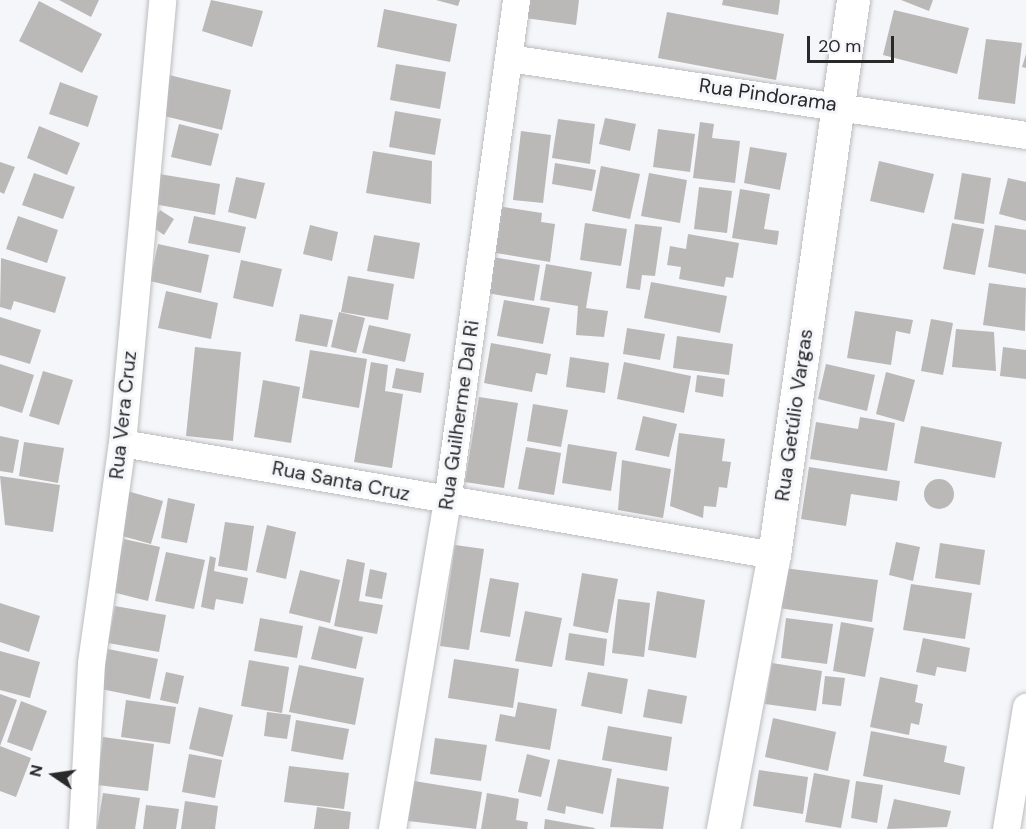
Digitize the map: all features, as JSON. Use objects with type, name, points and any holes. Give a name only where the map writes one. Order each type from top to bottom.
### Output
[{"type":"street","name":"Rua Vera Cruz","points":[[82,829],[91,663],[122,443],[162,0]]},
{"type":"street","name":"Rua Guilherme Dal Ri","points":[[392,829],[447,502],[510,58],[516,0]]},
{"type":"street","name":"Rua Getúlio Vargas","points":[[723,829],[774,555],[840,105],[853,0]]},
{"type":"street","name":"Rua Pindorama","points":[[510,58],[840,105],[1026,135]]},
{"type":"street","name":"Rua Santa Cruz","points":[[122,443],[447,502],[774,555]]},
{"type":"street","points":[[1006,829],[1026,707]]},
{"type":"building","points":[[59,0],[99,0],[91,17]]},
{"type":"building","points":[[211,0],[263,11],[252,47],[202,31]]},
{"type":"building","points":[[436,0],[460,0],[458,6]]},
{"type":"building","points":[[527,0],[579,0],[576,25],[525,18]]},
{"type":"building","points":[[723,0],[780,0],[778,15],[722,5]]},
{"type":"building","points":[[901,0],[933,0],[929,11]]},
{"type":"building","points":[[39,1],[102,34],[82,73],[19,41]]},
{"type":"building","points":[[384,9],[457,24],[450,62],[377,47]]},
{"type":"building","points":[[894,10],[969,28],[957,74],[883,55]]},
{"type":"building","points":[[667,12],[784,34],[776,80],[658,58]]},
{"type":"building","points":[[986,39],[1022,43],[1015,104],[978,99]]},
{"type":"building","points":[[1026,54],[1026,68],[1022,67]]},
{"type":"building","points":[[396,64],[446,72],[440,109],[390,100]]},
{"type":"building","points":[[169,75],[231,90],[222,130],[160,115]]},
{"type":"building","points":[[60,82],[98,96],[88,127],[49,114]]},
{"type":"building","points":[[395,111],[441,119],[435,155],[389,147]]},
{"type":"building","points":[[605,118],[636,124],[630,151],[599,144]]},
{"type":"building","points":[[558,119],[595,124],[590,164],[552,158]]},
{"type":"building","points":[[700,122],[714,124],[712,138],[740,141],[735,183],[693,178]]},
{"type":"building","points":[[179,124],[219,134],[211,166],[171,157]]},
{"type":"building","points":[[39,126],[80,143],[67,175],[27,158]]},
{"type":"building","points":[[658,129],[695,134],[690,172],[653,167]]},
{"type":"building","points":[[521,131],[551,135],[543,203],[513,200]]},
{"type":"building","points":[[750,147],[787,153],[780,190],[744,183]]},
{"type":"building","points":[[373,151],[432,161],[431,204],[366,193]]},
{"type":"building","points":[[879,161],[934,174],[924,213],[870,201]]},
{"type":"building","points":[[0,162],[15,167],[4,194],[0,192]]},
{"type":"building","points":[[555,163],[596,170],[592,191],[552,184]]},
{"type":"building","points":[[601,166],[640,174],[630,219],[592,211]]},
{"type":"building","points":[[34,173],[75,187],[63,219],[22,205]]},
{"type":"building","points":[[153,173],[220,184],[215,215],[148,203]]},
{"type":"building","points":[[649,173],[687,180],[680,223],[641,216]]},
{"type":"building","points":[[962,173],[991,178],[984,224],[954,219]]},
{"type":"building","points":[[236,177],[265,183],[256,219],[228,212]]},
{"type":"building","points":[[1008,178],[1026,182],[1026,221],[999,214]]},
{"type":"building","points":[[699,187],[732,191],[727,233],[694,229]]},
{"type":"building","points":[[740,189],[770,194],[764,229],[779,231],[777,245],[732,238]]},
{"type":"building","points":[[497,206],[542,213],[541,222],[555,224],[550,262],[490,252]]},
{"type":"building","points":[[160,210],[174,219],[164,235],[151,226]]},
{"type":"building","points":[[18,216],[58,230],[47,263],[6,249]]},
{"type":"building","points":[[194,216],[246,227],[240,253],[188,243]]},
{"type":"building","points":[[585,223],[627,229],[621,266],[580,260]]},
{"type":"building","points":[[952,223],[984,229],[975,275],[943,269]]},
{"type":"building","points":[[635,224],[662,227],[655,276],[642,275],[640,290],[626,288]]},
{"type":"building","points":[[310,225],[338,232],[332,261],[303,254]]},
{"type":"building","points":[[995,225],[1026,230],[1026,274],[988,267]]},
{"type":"building","points":[[688,234],[739,243],[733,278],[726,277],[724,287],[679,279],[681,267],[667,265],[670,246],[686,249]]},
{"type":"building","points":[[374,235],[420,243],[414,279],[367,271]]},
{"type":"building","points":[[158,244],[209,255],[201,293],[150,281]]},
{"type":"building","points":[[493,257],[540,265],[534,301],[487,293]]},
{"type":"building","points":[[1,258],[66,277],[55,313],[14,301],[11,310],[0,307]]},
{"type":"building","points":[[241,260],[282,269],[273,307],[233,298]]},
{"type":"building","points":[[546,264],[592,272],[586,308],[608,311],[604,337],[576,335],[578,306],[540,300]]},
{"type":"building","points":[[348,276],[394,284],[388,320],[341,312]]},
{"type":"building","points":[[651,282],[727,296],[720,333],[644,318]]},
{"type":"building","points":[[989,283],[1026,288],[1025,331],[983,325]]},
{"type":"building","points":[[166,291],[218,303],[211,339],[158,328]]},
{"type":"building","points":[[504,300],[550,308],[543,344],[497,336]]},
{"type":"building","points":[[855,311],[913,320],[910,334],[896,331],[891,365],[847,358]]},
{"type":"building","points":[[339,312],[365,318],[356,353],[331,347]]},
{"type":"building","points":[[300,314],[333,320],[327,347],[295,341]]},
{"type":"building","points":[[0,317],[41,330],[30,364],[0,355]]},
{"type":"building","points":[[931,319],[953,323],[943,375],[921,371]]},
{"type":"building","points":[[369,325],[411,334],[405,362],[362,353]]},
{"type":"building","points":[[627,328],[665,334],[660,360],[623,354]]},
{"type":"building","points":[[956,329],[994,332],[996,371],[952,367]]},
{"type":"building","points":[[677,336],[733,344],[729,375],[673,368]]},
{"type":"building","points":[[491,343],[551,354],[547,375],[536,373],[532,392],[484,383]]},
{"type":"building","points":[[195,347],[241,352],[233,441],[186,436]]},
{"type":"building","points":[[1003,347],[1026,350],[1026,379],[1000,376]]},
{"type":"building","points":[[310,350],[367,359],[359,408],[302,398]]},
{"type":"building","points":[[570,357],[609,363],[605,393],[566,387]]},
{"type":"building","points":[[371,362],[388,365],[385,391],[403,394],[392,468],[354,462]]},
{"type":"building","points":[[624,362],[691,376],[684,413],[617,399]]},
{"type":"building","points":[[0,364],[34,375],[22,413],[0,406]]},
{"type":"building","points":[[826,364],[875,375],[867,411],[818,399]]},
{"type":"building","points":[[396,368],[424,373],[421,393],[392,388]]},
{"type":"building","points":[[43,371],[73,380],[59,425],[29,416]]},
{"type":"building","points":[[886,372],[915,380],[904,422],[876,414]]},
{"type":"building","points":[[697,375],[725,379],[723,397],[695,392]]},
{"type":"building","points":[[263,380],[300,387],[291,443],[254,437]]},
{"type":"building","points":[[479,397],[518,403],[504,488],[465,482]]},
{"type":"building","points":[[533,404],[568,410],[561,447],[527,441]]},
{"type":"building","points":[[643,416],[677,424],[669,457],[635,450]]},
{"type":"building","points":[[860,417],[895,423],[887,471],[810,459],[816,422],[858,429]]},
{"type":"building","points":[[921,426],[1002,442],[995,478],[914,463]]},
{"type":"building","points":[[679,433],[725,439],[722,461],[731,462],[727,488],[719,487],[716,507],[704,506],[703,518],[670,506]]},
{"type":"building","points":[[0,436],[19,440],[13,473],[0,471]]},
{"type":"building","points":[[24,442],[64,448],[58,483],[19,476]]},
{"type":"building","points":[[568,444],[617,452],[611,491],[562,483]]},
{"type":"building","points":[[526,447],[561,453],[554,495],[518,489]]},
{"type":"building","points":[[622,460],[671,469],[663,518],[618,510]]},
{"type":"building","points":[[809,467],[900,481],[897,501],[851,494],[846,526],[801,519]]},
{"type":"building","points":[[0,476],[60,485],[53,532],[5,525]]},
{"type":"building","points":[[939,479],[950,483],[954,494],[950,505],[939,509],[928,505],[924,494],[928,483]]},
{"type":"building","points":[[127,491],[163,501],[151,544],[115,534]]},
{"type":"building","points":[[168,498],[195,504],[187,543],[161,538]]},
{"type":"building","points":[[225,522],[254,526],[247,571],[218,566]]},
{"type":"building","points":[[267,525],[296,532],[286,579],[256,572]]},
{"type":"building","points":[[124,539],[160,547],[148,601],[112,592]]},
{"type":"building","points":[[896,542],[920,547],[913,581],[889,575]]},
{"type":"building","points":[[940,543],[985,550],[980,585],[935,578]]},
{"type":"building","points":[[455,545],[484,549],[469,650],[440,646]]},
{"type":"building","points":[[166,552],[205,560],[194,609],[155,601]]},
{"type":"building","points":[[210,556],[216,558],[214,571],[248,578],[243,604],[216,599],[214,610],[201,607]]},
{"type":"building","points":[[347,559],[365,563],[359,601],[383,605],[377,634],[334,626]]},
{"type":"building","points":[[784,568],[878,580],[872,622],[779,608]]},
{"type":"building","points":[[370,569],[387,573],[382,599],[365,596]]},
{"type":"building","points":[[300,570],[340,580],[330,623],[289,613]]},
{"type":"building","points":[[582,573],[618,579],[608,633],[573,626]]},
{"type":"building","points":[[490,578],[519,583],[510,637],[480,632]]},
{"type":"building","points":[[911,584],[972,593],[965,639],[903,630]]},
{"type":"building","points":[[657,591],[705,600],[696,658],[648,650]]},
{"type":"building","points":[[618,599],[650,603],[644,657],[612,653]]},
{"type":"building","points":[[0,603],[40,616],[29,652],[0,642]]},
{"type":"building","points":[[115,606],[166,615],[159,652],[108,643]]},
{"type":"building","points":[[525,611],[562,618],[552,667],[515,661]]},
{"type":"building","points":[[260,618],[303,626],[297,658],[254,651]]},
{"type":"building","points":[[786,618],[833,624],[827,664],[781,658]]},
{"type":"building","points":[[841,622],[874,628],[865,677],[833,671]]},
{"type":"building","points":[[319,626],[363,637],[356,669],[311,659]]},
{"type":"building","points":[[569,633],[607,639],[604,666],[565,660]]},
{"type":"building","points":[[923,638],[970,648],[966,672],[937,667],[935,676],[916,672]]},
{"type":"building","points":[[108,649],[158,659],[150,699],[101,689]]},
{"type":"building","points":[[0,651],[40,662],[30,698],[0,690]]},
{"type":"building","points":[[454,659],[519,669],[513,708],[448,698]]},
{"type":"building","points":[[249,660],[289,667],[282,713],[241,706]]},
{"type":"building","points":[[772,663],[822,671],[816,711],[765,704]]},
{"type":"building","points":[[299,665],[364,678],[355,725],[289,712]]},
{"type":"building","points":[[166,672],[184,676],[178,704],[160,700]]},
{"type":"building","points":[[588,672],[628,679],[622,714],[581,706]]},
{"type":"building","points":[[825,676],[845,678],[841,706],[822,704]]},
{"type":"building","points":[[880,677],[918,685],[915,702],[923,704],[919,725],[911,723],[909,735],[870,727]]},
{"type":"building","points":[[648,689],[687,696],[682,724],[643,717]]},
{"type":"building","points":[[0,694],[17,700],[0,746]]},
{"type":"building","points":[[126,700],[176,707],[170,744],[121,737]]},
{"type":"building","points":[[21,701],[47,711],[32,751],[7,742]]},
{"type":"building","points":[[518,702],[557,709],[550,750],[495,741],[500,714],[515,717]]},
{"type":"building","points":[[199,707],[233,715],[223,757],[189,749]]},
{"type":"building","points":[[267,712],[291,715],[287,739],[264,736]]},
{"type":"building","points":[[773,718],[836,732],[828,771],[765,757]]},
{"type":"building","points":[[296,720],[349,729],[343,760],[291,751]]},
{"type":"building","points":[[608,726],[672,737],[667,771],[602,760]]},
{"type":"building","points":[[871,731],[947,746],[944,762],[965,767],[960,795],[863,776]]},
{"type":"building","points":[[103,737],[154,744],[148,791],[97,785]]},
{"type":"building","points":[[435,738],[487,745],[481,781],[430,774]]},
{"type":"building","points":[[0,746],[31,758],[16,797],[0,791]]},
{"type":"building","points":[[189,754],[222,760],[215,798],[182,792]]},
{"type":"building","points":[[527,754],[550,760],[541,797],[518,792]]},
{"type":"building","points":[[558,759],[612,769],[603,814],[566,806],[565,814],[547,810]]},
{"type":"building","points":[[289,766],[349,773],[344,809],[284,802]]},
{"type":"building","points":[[759,770],[808,777],[803,814],[753,806]]},
{"type":"building","points":[[814,773],[850,780],[841,828],[805,822]]},
{"type":"building","points":[[617,778],[669,787],[663,829],[610,827]]},
{"type":"building","points":[[414,781],[482,792],[476,829],[408,821]]},
{"type":"building","points":[[856,781],[883,785],[877,823],[851,818]]},
{"type":"building","points":[[103,793],[140,798],[135,829],[97,829]]},
{"type":"building","points":[[487,793],[519,799],[516,820],[528,822],[527,829],[481,829]]},
{"type":"building","points":[[894,799],[951,811],[947,827],[887,829]]},
{"type":"building","points":[[185,801],[218,806],[215,829],[181,829]]},
{"type":"building","points":[[146,805],[179,809],[176,829],[143,829]]},
{"type":"building","points":[[317,807],[351,812],[349,829],[314,829]]},
{"type":"building","points":[[545,819],[595,828],[544,829]]}]
